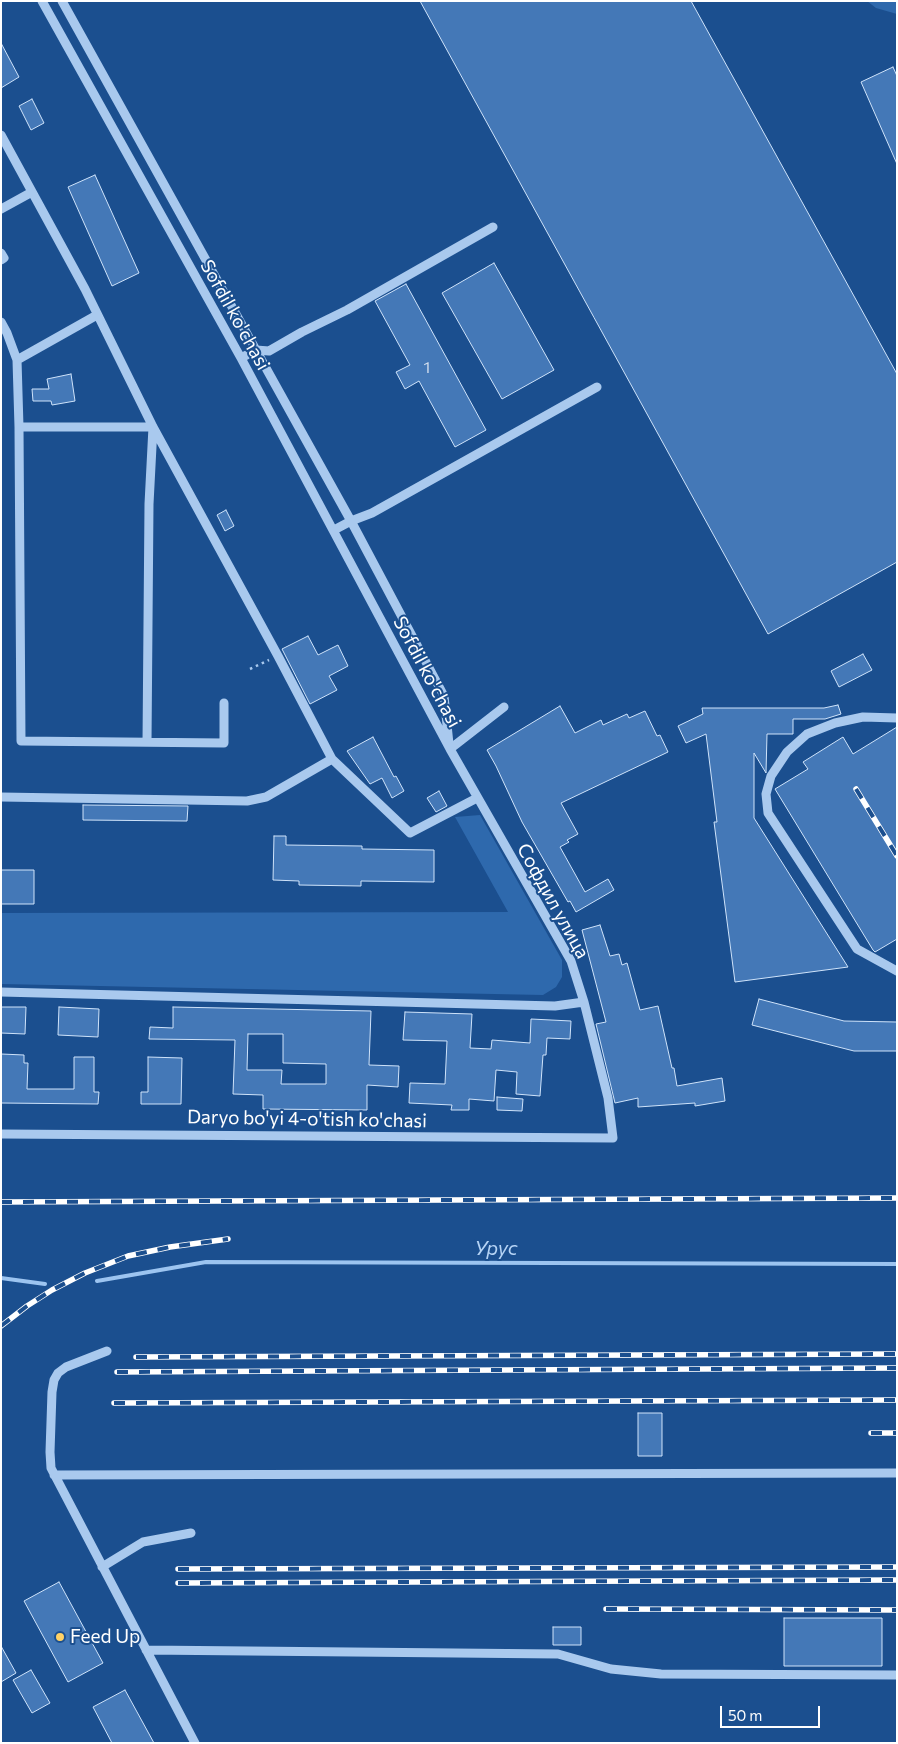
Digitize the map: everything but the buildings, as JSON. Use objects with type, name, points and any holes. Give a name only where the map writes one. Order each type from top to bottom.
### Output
[{"type":"street","name":"Sofdil ko'chasi","points":[[42,1],[241,358],[450,749]]},
{"type":"street","name":"Sofdil ko'chasi","points":[[62,1],[351,521],[444,696],[450,749]]},
{"type":"street","points":[[1,135],[97,315],[153,427],[332,759],[410,833],[477,798]]},
{"type":"street","points":[[1,209],[32,192]]},
{"type":"street","points":[[241,358],[256,350],[269,351],[347,310],[493,227]]},
{"type":"street","points":[[1,252],[4,258],[1,260]]},
{"type":"street","points":[[17,360],[97,315]]},
{"type":"street","points":[[1,322],[17,360],[21,741],[224,743],[224,703]]},
{"type":"street","points":[[334,530],[372,513],[597,387]]},
{"type":"street","points":[[19,427],[153,427]]},
{"type":"street","points":[[147,742],[149,504],[153,427]]},
{"type":"street","points":[[450,749],[504,707]]},
{"type":"street","points":[[897,718],[863,717],[835,723],[807,734],[787,752],[771,776],[766,794],[768,813],[857,949],[897,970]]},
{"type":"street","name":"Софдил улица","points":[[450,749],[571,961],[584,1002],[608,1098],[613,1138]]},
{"type":"street","points":[[1,798],[247,801],[266,798],[332,759]]},
{"type":"street","points":[[1,992],[555,1006],[584,1002]]},
{"type":"street","name":"Daryo bo'yi 4-o'tish ko'chasi","points":[[1,1134],[613,1138]]},
{"type":"street","points":[[107,1351],[66,1367],[58,1373],[54,1380],[50,1461],[54,1475],[195,1743]]},
{"type":"street","points":[[54,1475],[897,1473]]},
{"type":"street","points":[[102,1567],[143,1542],[191,1534]]},
{"type":"street","points":[[146,1650],[558,1654],[611,1669],[661,1674],[897,1675]]},
{"type":"path","points":[[250,669],[278,656]]},
{"type":"shaded area","points":[[867,1],[897,1],[897,14],[876,8]]},
{"type":"shaded area","points":[[480,815],[562,960],[562,977],[556,987],[543,995],[1,984],[1,913],[508,912],[455,817]]},
{"type":"waterway","name":"Урус","points":[[97,1281],[206,1262],[897,1264]]},
{"type":"waterway","name":"Урус","points":[[1,1278],[45,1284]]},
{"type":"railway","points":[[856,789],[897,856]]},
{"type":"railway","points":[[1,1202],[897,1198]]},
{"type":"railway","points":[[1,1326],[52,1290],[85,1273],[128,1256],[170,1247],[228,1239]]},
{"type":"railway","points":[[136,1357],[897,1354]]},
{"type":"railway","points":[[117,1372],[897,1368]]},
{"type":"railway","points":[[114,1403],[897,1400]]},
{"type":"railway","points":[[871,1433],[897,1433]]},
{"type":"railway","points":[[178,1569],[897,1567]]},
{"type":"railway","points":[[178,1583],[897,1580]]},
{"type":"railway","points":[[606,1609],[897,1610]]},
{"type":"place","name":"Feed Up","points":[[60,1637]]}]
